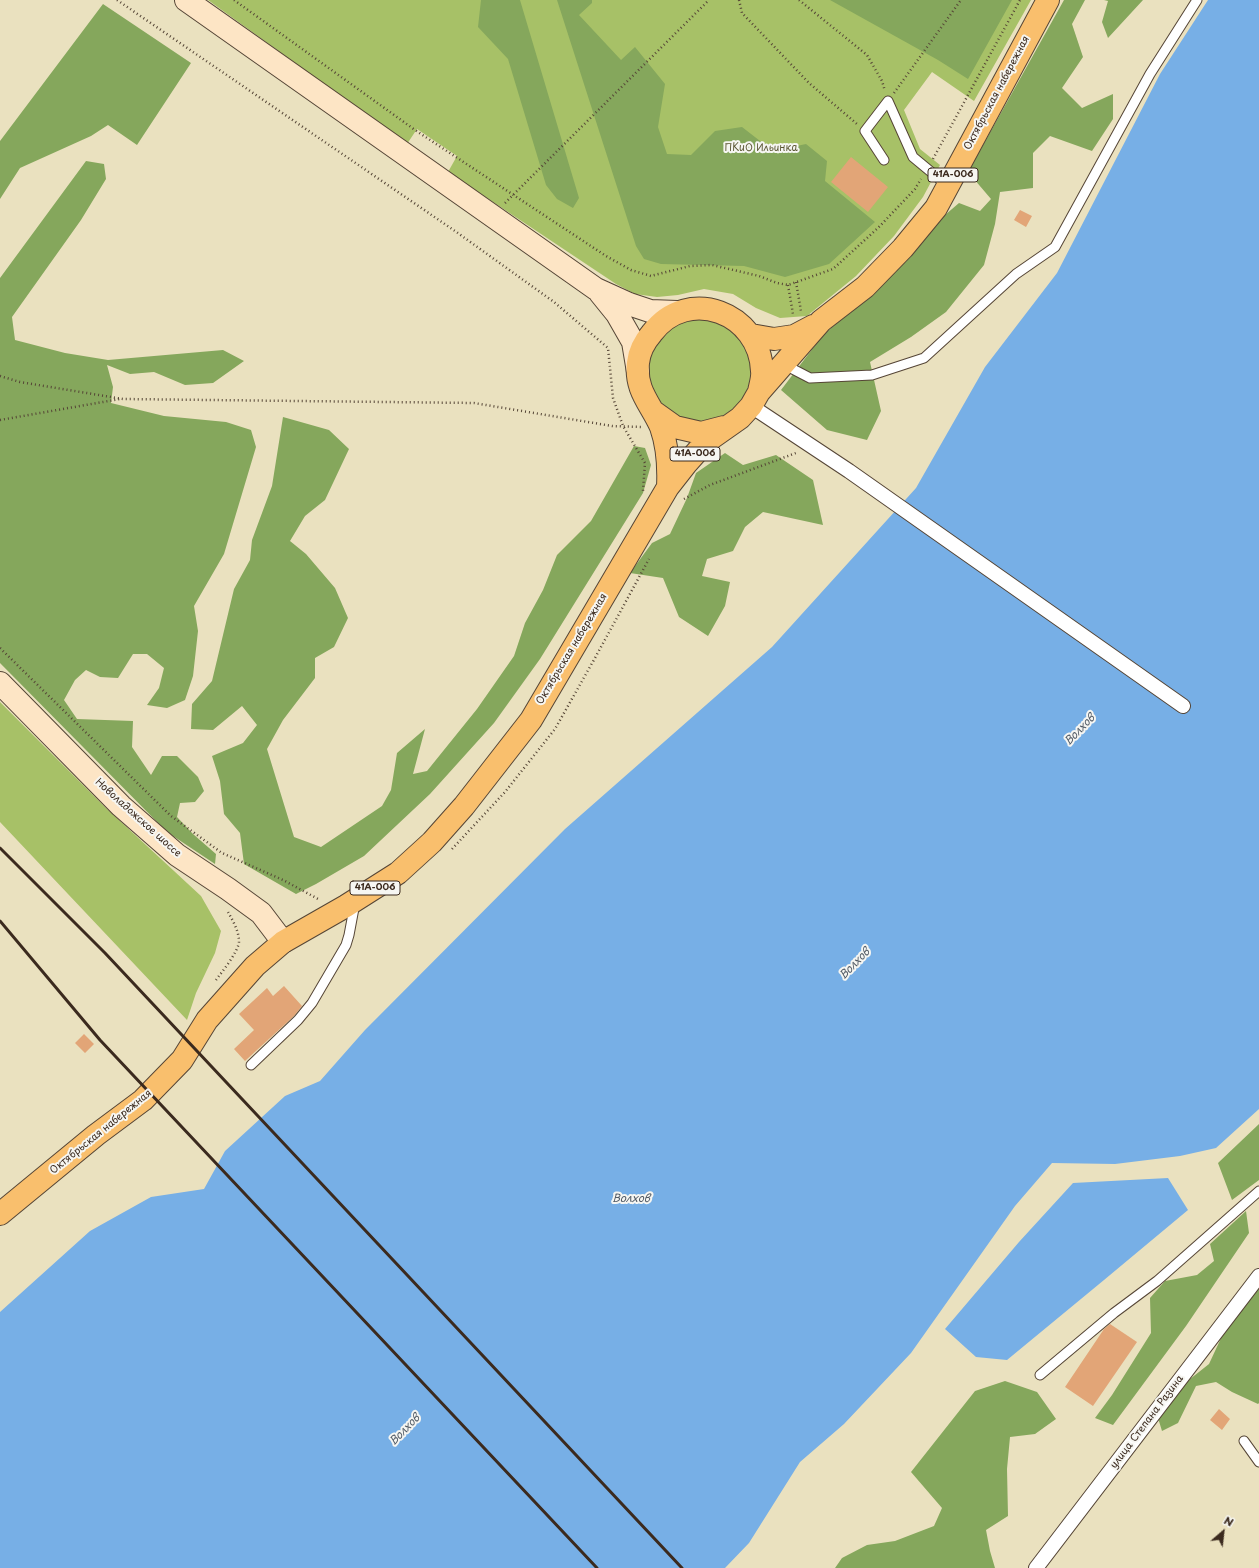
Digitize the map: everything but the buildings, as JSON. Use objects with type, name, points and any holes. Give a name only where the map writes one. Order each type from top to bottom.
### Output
[{"type":"main road","points":[[186,0],[596,289],[629,304],[650,311],[678,312],[698,308],[718,311],[737,320],[751,335],[760,353],[762,372],[755,399]]},
{"type":"main road","name":"Октябрьская набережная","points":[[0,1214],[96,1135],[143,1100],[182,1060],[207,1020],[231,990],[255,966],[284,942],[356,900],[398,873],[432,842],[464,806],[531,720],[676,493],[686,464],[703,446],[740,418],[783,364],[806,321],[865,287],[903,248],[936,208],[1048,0]]},
{"type":"main road","points":[[596,289],[617,314],[633,342],[639,384],[645,399],[657,420],[667,446],[669,463],[676,493]]},
{"type":"main road","points":[[639,384],[638,362],[645,341],[658,324],[678,312]]},
{"type":"main road","points":[[751,335],[774,338],[794,336],[806,321]]},
{"type":"main road","points":[[657,420],[675,427],[701,433],[727,427]]},
{"type":"main road","name":"Новоладожское шоссе","points":[[0,683],[121,806],[177,855],[261,913],[284,942]]},
{"type":"street","points":[[755,399],[812,446],[1183,706]]},
{"type":"street","name":"улица Степана Разина","points":[[1036,1568],[1259,1276]]},
{"type":"lane","points":[[783,364],[810,378],[872,374],[924,358],[1016,274],[1055,247],[1150,74],[1197,0]]},
{"type":"lane","points":[[884,160],[865,130],[888,101],[913,157],[948,186]]},
{"type":"lane","points":[[251,1065],[298,1020],[312,1003],[346,945],[350,935],[356,900]]},
{"type":"lane","points":[[1040,1375],[1114,1313],[1156,1281],[1259,1191]]},
{"type":"lane","points":[[1244,1441],[1259,1462]]},
{"type":"path","points":[[117,0],[455,231],[554,302],[608,348],[613,398],[623,426],[645,463],[643,493]]},
{"type":"path","points":[[234,0],[415,130],[606,256],[637,272],[651,276],[690,266],[712,265],[759,276],[777,283],[788,285],[833,269],[878,228],[915,189],[1020,0]]},
{"type":"path","points":[[493,216],[709,0]]},
{"type":"path","points":[[739,0],[742,13],[809,83],[865,130]]},
{"type":"path","points":[[799,0],[867,55],[882,81],[888,101]]},
{"type":"path","points":[[888,101],[961,0]]},
{"type":"path","points":[[796,282],[806,321]]},
{"type":"path","points":[[788,285],[806,321]]},
{"type":"path","points":[[0,376],[20,382],[124,399],[474,403],[612,426],[623,426],[657,420]]},
{"type":"path","points":[[0,420],[124,399]]},
{"type":"path","points":[[676,493],[710,485],[812,446]]},
{"type":"path","points":[[0,648],[171,816],[222,853],[283,880],[323,901]]},
{"type":"path","points":[[213,984],[226,966],[239,943],[235,923],[220,900],[228,889]]},
{"type":"green space","name":"ПКиО Ильинка","points":[[208,0],[1031,0],[974,101],[932,72],[904,110],[920,149],[940,165],[923,197],[894,236],[856,276],[807,316],[780,318],[756,308],[733,294],[704,289],[678,295],[657,297],[635,294],[616,284],[448,172],[457,156],[417,129],[407,144]]},
{"type":"green space","points":[[481,0],[520,0],[579,198],[573,208],[557,199],[546,185],[508,59],[478,27]]},
{"type":"green space","points":[[557,0],[592,0],[592,3],[579,15],[621,60],[635,47],[665,84],[658,127],[667,154],[691,155],[715,131],[742,127],[773,151],[806,144],[827,161],[825,181],[875,222],[829,264],[785,277],[744,266],[661,264],[644,259],[636,246]]},
{"type":"green space","points":[[830,0],[1012,0],[968,79],[938,60]]},
{"type":"green space","points":[[1064,0],[1085,0],[1072,24],[1083,57],[1062,88],[1082,108],[1113,94],[1113,119],[1092,151],[1050,136],[1033,153],[1033,188],[1000,192],[995,224],[984,265],[946,312],[911,337],[870,362],[881,411],[867,440],[827,430],[781,390],[823,335],[888,279],[938,221],[959,203],[980,211],[991,199],[968,172]]},
{"type":"green space","points":[[1104,0],[1143,0],[1108,38],[1102,22],[1108,1]]},
{"type":"green space","points":[[103,4],[191,63],[137,145],[108,125],[91,136],[20,168],[0,199],[0,141]]},
{"type":"green space","points":[[86,161],[104,164],[106,179],[81,220],[12,317],[15,340],[65,353],[108,360],[223,350],[244,361],[213,383],[185,385],[154,372],[130,374],[107,365],[113,387],[111,403],[164,416],[226,422],[251,430],[256,447],[224,554],[194,606],[198,631],[193,676],[185,700],[167,708],[147,705],[159,688],[164,668],[147,654],[133,654],[118,678],[100,677],[86,670],[75,680],[64,700],[77,719],[133,721],[132,747],[151,775],[162,756],[177,756],[198,777],[204,791],[195,802],[180,803],[177,817],[193,834],[216,854],[215,864],[167,832],[0,663],[0,278]]},
{"type":"green space","points":[[700,319],[720,323],[736,334],[747,350],[751,370],[747,390],[736,406],[720,417],[700,421],[680,417],[664,406],[653,390],[649,370],[653,350],[664,334],[680,323]]},
{"type":"green space","points":[[283,417],[329,430],[349,449],[325,500],[305,516],[290,541],[306,554],[335,588],[348,618],[334,647],[315,658],[315,678],[283,720],[267,749],[294,837],[321,847],[382,806],[391,790],[397,753],[425,729],[413,774],[427,771],[477,709],[514,656],[525,623],[543,590],[557,555],[591,521],[634,446],[645,448],[651,465],[643,493],[540,659],[494,723],[430,794],[364,856],[296,894],[244,864],[240,833],[224,814],[220,781],[212,756],[243,743],[257,725],[242,706],[213,730],[191,729],[192,704],[212,681],[234,589],[250,560],[252,540],[272,486]]},
{"type":"green space","points":[[725,453],[743,465],[776,455],[813,480],[823,525],[763,512],[745,527],[733,551],[707,559],[702,576],[730,582],[725,606],[708,636],[679,617],[663,578],[630,573],[652,543],[670,534],[687,498],[696,473]]},
{"type":"green space","points":[[0,702],[106,808],[201,896],[221,931],[215,953],[196,993],[187,1020],[0,822]]},
{"type":"green space","points":[[1259,1124],[1259,1180],[1232,1200],[1218,1163]]},
{"type":"green space","points":[[1246,1211],[1249,1233],[1186,1326],[1113,1425],[1095,1418],[1112,1395],[1151,1333],[1150,1298],[1165,1281],[1197,1275],[1214,1261],[1210,1244]]},
{"type":"green space","points":[[1259,1287],[1259,1403],[1258,1404],[1232,1392],[1216,1382],[1196,1386],[1178,1423],[1162,1431],[1158,1418],[1180,1387],[1209,1364],[1222,1336]]},
{"type":"green space","points":[[1005,1381],[1037,1392],[1056,1419],[1035,1434],[1010,1437],[1007,1469],[1008,1516],[986,1530],[995,1568],[835,1568],[842,1558],[867,1545],[895,1541],[934,1526],[942,1508],[911,1472],[975,1391]]},
{"type":"water","name":"Волхов","points":[[1208,0],[1259,0],[1259,1109],[1216,1148],[1180,1156],[1115,1164],[1052,1163],[1015,1206],[911,1353],[844,1424],[800,1462],[749,1543],[725,1568],[0,1568],[0,1312],[90,1231],[151,1197],[204,1189],[225,1151],[285,1096],[320,1081],[365,1030],[565,829],[772,647],[916,488],[985,367],[1057,273],[1160,74]]},
{"type":"water","points":[[1168,1178],[1188,1210],[1007,1360],[976,1357],[945,1329],[1019,1242],[1073,1183]]},
{"type":"railway","points":[[0,848],[105,953],[682,1568]]},
{"type":"railway","points":[[0,921],[100,1040],[597,1568]]}]
